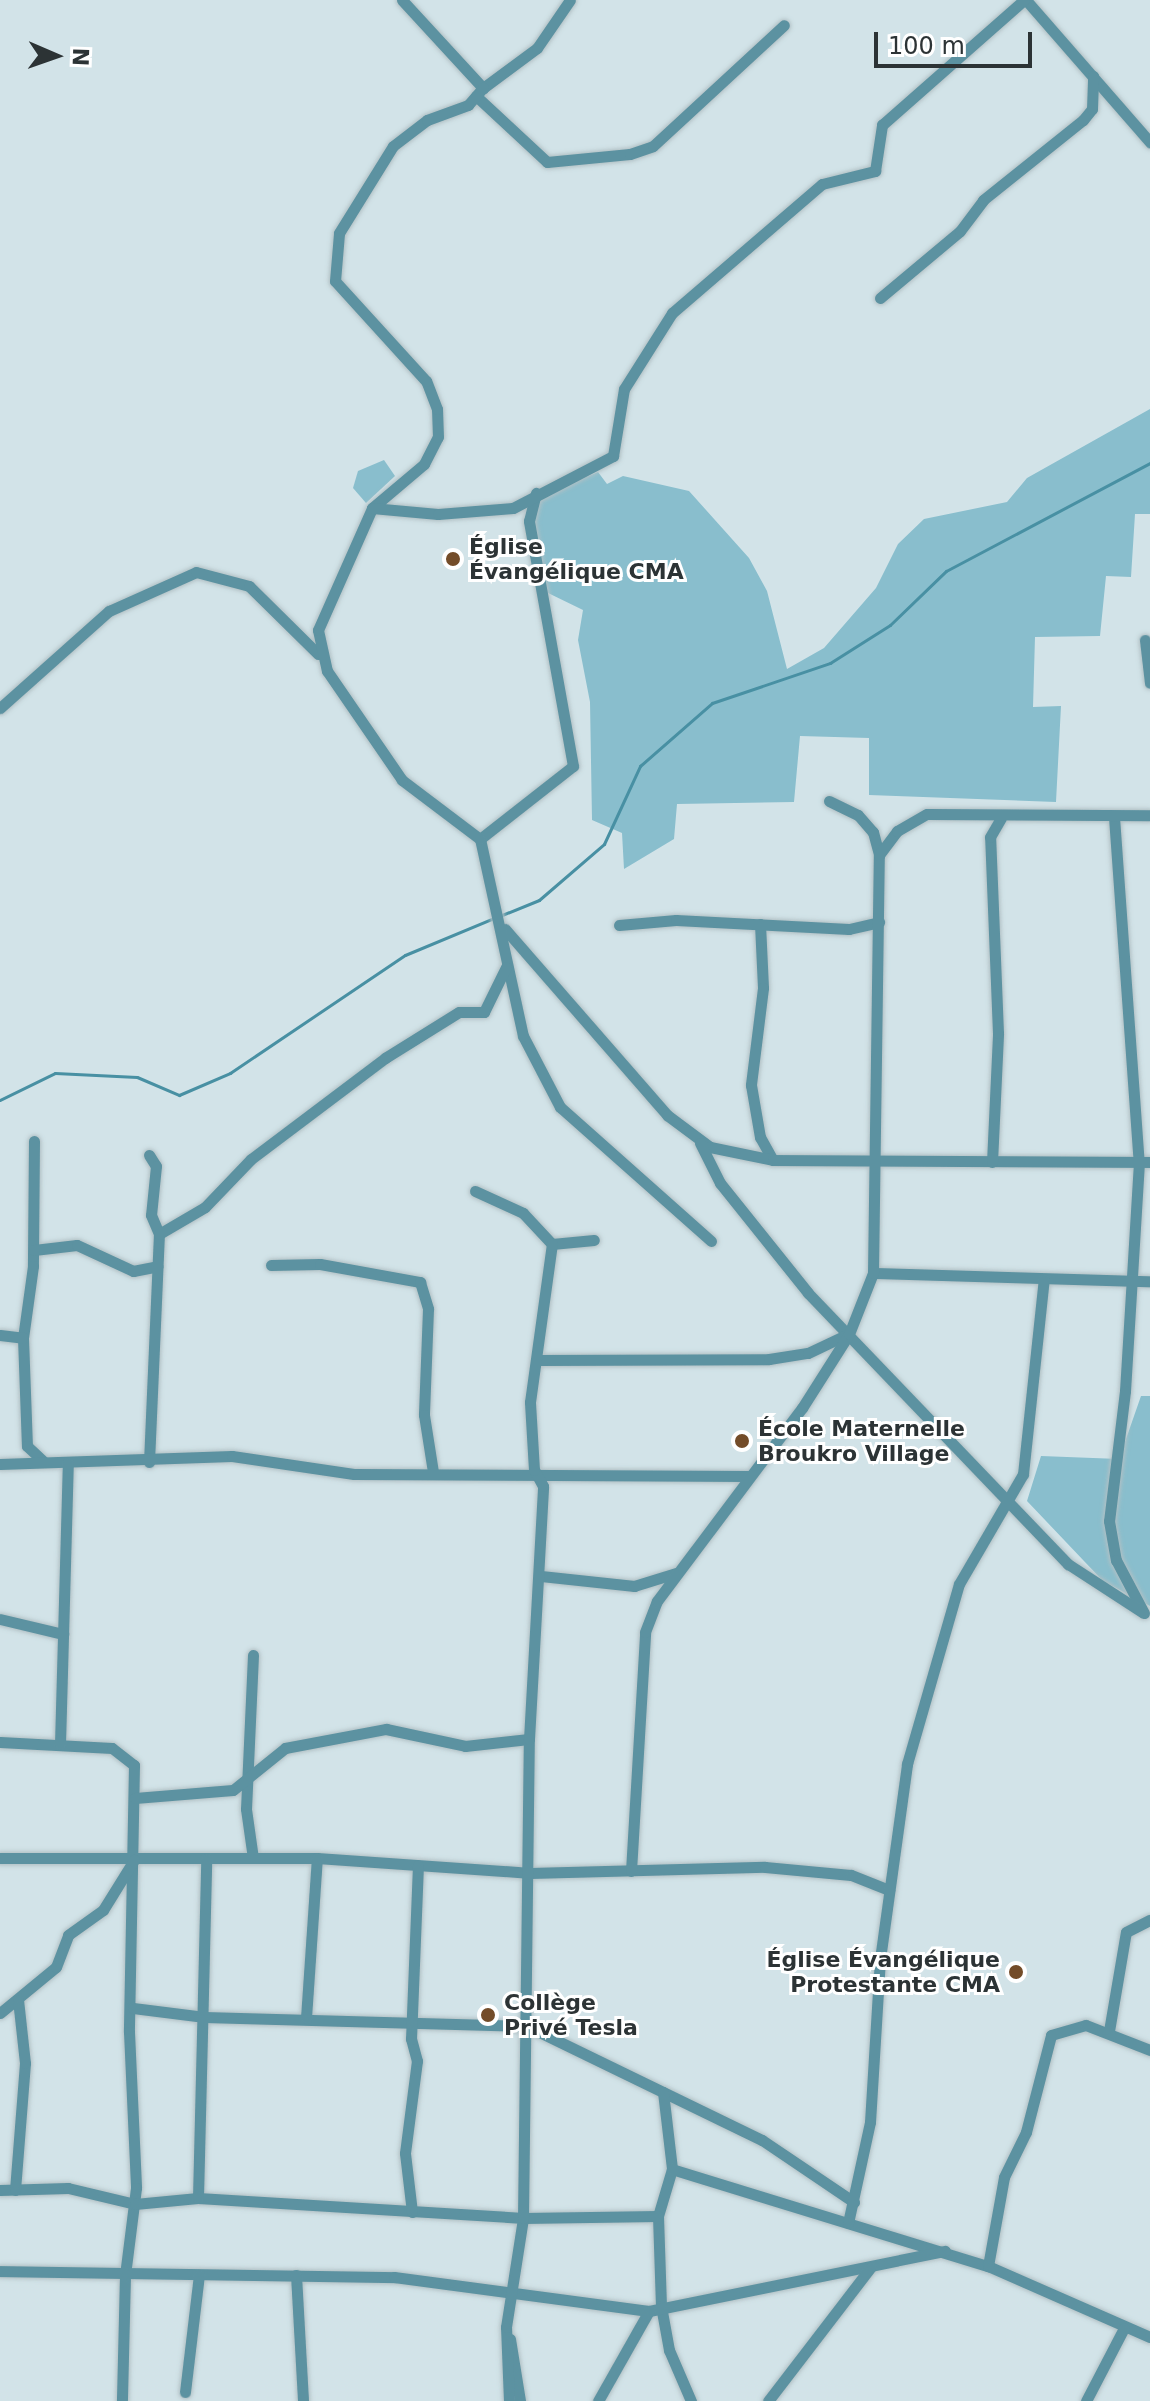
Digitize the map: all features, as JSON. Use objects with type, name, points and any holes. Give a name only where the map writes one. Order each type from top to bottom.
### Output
[{"type":"street","points":[[402,0],[480,92],[547,162],[630,154],[653,146],[784,25]]},
{"type":"street","points":[[319,656],[324,610],[372,508],[424,464],[438,437],[437,409],[426,381],[335,281],[339,233],[393,146],[480,92],[537,48],[570,0]]},
{"type":"street","points":[[372,508],[462,513],[513,508],[536,493],[613,456],[633,369],[696,288],[822,184],[875,171],[882,125],[1025,0],[1150,142]]},
{"type":"street","points":[[880,298],[1083,120],[1092,109],[1093,76]]},
{"type":"street","points":[[480,839],[573,766],[529,521],[536,493]]},
{"type":"street","points":[[0,708],[122,602],[196,572],[249,586],[319,656],[402,780],[480,839],[501,923],[506,967],[523,1036],[560,1107],[711,1241]]},
{"type":"street","points":[[1145,640],[1150,683]]},
{"type":"street","points":[[631,1871],[645,1632],[676,1573],[820,1381],[849,1334],[873,1273],[879,855],[873,832],[858,815],[829,801]]},
{"type":"street","points":[[879,855],[897,831],[927,814],[1001,818],[1150,815]]},
{"type":"street","points":[[1114,817],[1145,1162],[1109,1521],[1116,1560],[1147,1615]]},
{"type":"street","points":[[992,1162],[998,1033],[990,837],[1001,818]]},
{"type":"street","points":[[619,925],[760,924],[849,929],[879,922]]},
{"type":"street","points":[[501,923],[519,953],[699,1142],[720,1183],[849,1334],[1099,1590],[1147,1615]]},
{"type":"street","points":[[760,924],[763,988],[751,1085],[760,1137],[773,1160]]},
{"type":"street","points":[[159,1234],[205,1207],[251,1159],[385,1058],[459,1012],[484,1012],[506,967],[519,953]]},
{"type":"street","points":[[34,1141],[34,1250],[23,1338],[27,1446],[48,1464]]},
{"type":"street","points":[[699,1142],[773,1160],[1145,1162]]},
{"type":"street","points":[[149,1155],[156,1166],[151,1215],[159,1234],[149,1462]]},
{"type":"street","points":[[475,1191],[523,1213],[552,1244]]},
{"type":"street","points":[[552,1244],[594,1240]]},
{"type":"street","points":[[509,2401],[506,2327],[523,2218],[530,1873],[529,1739],[541,1576],[543,1486],[534,1470],[530,1402],[552,1244]]},
{"type":"street","points":[[34,1250],[77,1245],[133,1271],[158,1266]]},
{"type":"street","points":[[271,1265],[334,1266],[420,1282],[428,1309],[424,1415],[433,1472]]},
{"type":"street","points":[[873,1273],[1150,1281]]},
{"type":"street","points":[[848,2223],[876,2076],[889,1890],[907,1764],[940,1637],[959,1584],[1011,1502],[1031,1447],[1044,1279]]},
{"type":"street","points":[[537,1360],[725,1362],[808,1353],[849,1334]]},
{"type":"street","points":[[0,1335],[23,1338]]},
{"type":"street","points":[[808,1353],[820,1381]]},
{"type":"street","points":[[0,1464],[149,1462],[232,1456],[354,1474],[534,1470],[749,1476]]},
{"type":"street","points":[[60,1744],[68,1463]]},
{"type":"street","points":[[541,1576],[634,1586],[676,1573]]},
{"type":"street","points":[[0,1619],[63,1634]]},
{"type":"street","points":[[253,1655],[250,1775],[253,1858]]},
{"type":"street","points":[[135,1798],[216,1795],[250,1775],[285,1748],[399,1728],[465,1746],[529,1739]]},
{"type":"street","points":[[0,1742],[60,1744],[130,1756],[135,1798],[135,2204],[125,2275],[122,2401]]},
{"type":"street","points":[[0,1858],[317,1858],[530,1873],[817,1869],[889,1890]]},
{"type":"street","points":[[306,2018],[317,1858]]},
{"type":"street","points":[[198,2198],[206,1859]]},
{"type":"street","points":[[0,2013],[56,1967],[68,1935],[103,1910],[135,1860]]},
{"type":"street","points":[[412,2212],[405,2153],[417,2061],[414,2021],[418,1865]]},
{"type":"street","points":[[1109,2031],[1126,1932],[1150,1920]]},
{"type":"street","points":[[15,2190],[25,2063],[18,2000]]},
{"type":"street","points":[[133,2008],[204,2017],[527,2026],[762,2140],[854,2202]]},
{"type":"street","points":[[988,2266],[1004,2177],[1026,2132],[1044,2045],[1071,2025],[1109,2031],[1150,2050]]},
{"type":"street","points":[[663,2092],[672,2169],[658,2216],[661,2306],[665,2338],[691,2401]]},
{"type":"street","points":[[672,2169],[988,2266],[1150,2337]]},
{"type":"street","points":[[0,2190],[68,2188],[135,2204],[198,2198],[523,2218],[658,2216]]},
{"type":"street","points":[[0,2271],[296,2275],[514,2289],[649,2311],[661,2306],[870,2268],[945,2251]]},
{"type":"street","points":[[768,2401],[870,2268]]},
{"type":"street","points":[[185,2392],[199,2275]]},
{"type":"street","points":[[296,2275],[303,2401]]},
{"type":"street","points":[[598,2401],[649,2311]]},
{"type":"street","points":[[506,2327],[520,2401]]},
{"type":"street","points":[[1086,2401],[1124,2328]]},
{"type":"shaded area","points":[[1150,409],[1150,514],[1135,514],[1131,577],[1106,576],[1100,636],[1035,637],[1033,707],[1061,706],[1056,802],[869,795],[869,738],[800,736],[794,802],[677,804],[674,839],[624,869],[622,833],[592,820],[590,702],[578,640],[583,610],[546,592],[530,507],[535,499],[598,472],[607,484],[623,476],[689,491],[749,558],[767,591],[787,669],[824,648],[876,588],[898,544],[924,519],[1007,502],[1027,478]]},
{"type":"shaded area","points":[[384,460],[395,476],[366,503],[353,488],[358,471]]},
{"type":"shaded area","points":[[1141,1396],[1150,1396],[1150,1606],[1103,1581],[1027,1501],[1041,1456],[1119,1459]]},
{"type":"waterway","points":[[502,915],[539,900],[604,844],[640,766],[712,703],[830,663],[890,625],[946,571],[1150,463]]},
{"type":"waterway","points":[[0,1100],[55,1073],[137,1077],[179,1095],[230,1073],[405,955],[494,918]]},
{"type":"place","name":"Église Évangélique CMA","points":[[453,559]]},
{"type":"place","name":"École Maternelle Broukro Village","points":[[742,1441]]},
{"type":"place","name":"Église Évangélique Protestante CMA","points":[[1016,1972]]},
{"type":"place","name":"Collège Privé Tesla","points":[[488,2015]]}]
